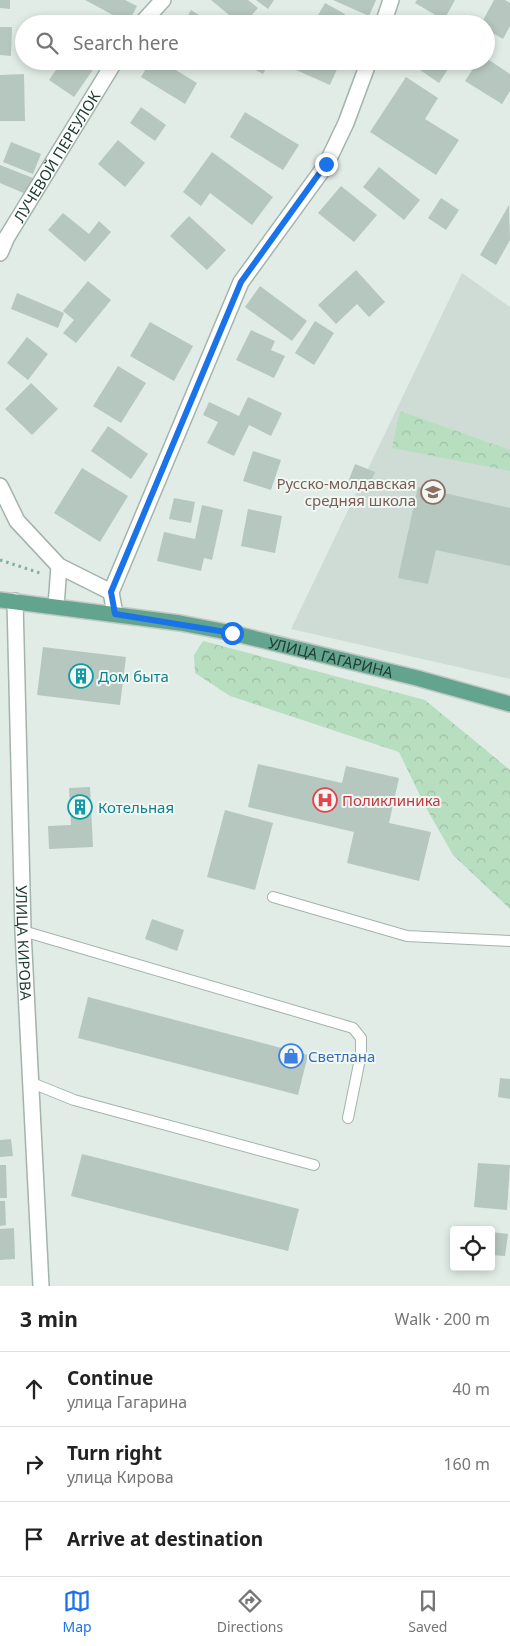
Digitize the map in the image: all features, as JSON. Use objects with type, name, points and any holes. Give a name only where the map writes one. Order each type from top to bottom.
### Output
[{"type":"main road","name":"УЛИЦА ГАГАРИНА","points":[[8,600],[180,623],[292,646],[510,704]]},
{"type":"street","points":[[149,15],[163,0]]},
{"type":"street","points":[[386,15],[391,0]]},
{"type":"street","name":"ЛУЧЕВОЙ ПЕРЕУЛОК","points":[[0,252],[110,70]]},
{"type":"street","points":[[115,614],[111,592],[241,282],[326,164],[346,123],[366,70]]},
{"type":"street","points":[[0,486],[17,520],[58,572],[111,592]]},
{"type":"street","points":[[56,606],[58,572]]},
{"type":"street","name":"УЛИЦА КИРОВА","points":[[8,600],[42,1286]]},
{"type":"lane","points":[[273,897],[407,936],[510,941]]},
{"type":"lane","points":[[23,931],[353,1028],[360,1038],[361,1054],[348,1118]]},
{"type":"lane","points":[[32,1083],[74,1100],[314,1165]]},
{"type":"path","points":[[0,560],[58,572]]},
{"type":"shaded area","name":"Русско-молдавская средняя школа","points":[[462,273],[510,307],[510,679],[291,629]]},
{"type":"green space","points":[[400,411],[510,450],[510,471],[392,448]]},
{"type":"green space","points":[[203,641],[425,700],[510,770],[510,909],[453,855],[424,804],[399,752],[230,696],[195,673],[194,655]]},
{"type":"building","points":[[0,0],[10,0],[10,9],[0,8]]},
{"type":"building","points":[[85,0],[125,0],[137,6],[132,15],[113,15]]},
{"type":"building","points":[[211,0],[248,0],[258,8],[252,15],[229,15]]},
{"type":"building","points":[[256,0],[274,0],[268,9]]},
{"type":"building","points":[[333,0],[376,0],[369,15]]},
{"type":"building","points":[[417,0],[455,0],[447,15],[435,15],[415,3]]},
{"type":"building","points":[[494,0],[505,0],[510,3],[510,26],[503,39],[495,34],[495,15],[486,15]]},
{"type":"building","points":[[325,3],[345,14],[344,15],[318,15]]},
{"type":"building","points":[[191,10],[199,15],[188,15]]},
{"type":"building","points":[[0,27],[12,27],[11,56],[0,55]]},
{"type":"building","points":[[495,64],[510,74],[510,91],[502,104],[465,81],[472,70],[495,70]]},
{"type":"building","points":[[56,70],[93,70],[74,97],[49,80]]},
{"type":"building","points":[[145,70],[176,70],[197,83],[185,104],[141,77]]},
{"type":"building","points":[[255,70],[265,70],[263,74]]},
{"type":"building","points":[[296,70],[337,70],[330,85]]},
{"type":"building","points":[[420,70],[447,70],[439,83]]},
{"type":"building","points":[[24,74],[25,121],[0,121],[0,75]]},
{"type":"building","points":[[406,77],[438,98],[425,119],[459,140],[436,175],[370,132]]},
{"type":"building","points":[[141,107],[166,125],[155,141],[130,123]]},
{"type":"building","points":[[245,112],[299,145],[283,170],[230,137]]},
{"type":"building","points":[[118,140],[145,163],[125,187],[98,164]]},
{"type":"building","points":[[11,142],[41,154],[33,174],[3,162]]},
{"type":"building","points":[[212,152],[273,197],[252,225],[210,193],[201,206],[183,192]]},
{"type":"building","points":[[0,165],[33,178],[26,194],[0,183]]},
{"type":"building","points":[[379,167],[420,200],[404,220],[363,187]]},
{"type":"building","points":[[341,186],[377,215],[354,242],[318,213]]},
{"type":"building","points":[[441,198],[459,210],[446,230],[428,218]]},
{"type":"building","points":[[509,205],[510,240],[496,265],[480,255]]},
{"type":"building","points":[[63,213],[89,234],[99,221],[111,232],[85,262],[48,230]]},
{"type":"building","points":[[189,216],[226,250],[207,270],[170,236]]},
{"type":"building","points":[[356,270],[385,302],[369,317],[357,304],[336,324],[318,305]]},
{"type":"building","points":[[88,281],[111,300],[76,343],[63,333],[74,320],[63,311]]},
{"type":"building","points":[[260,286],[307,321],[292,341],[245,307]]},
{"type":"building","points":[[17,293],[64,313],[58,328],[11,309]]},
{"type":"building","points":[[315,321],[334,333],[314,365],[295,353]]},
{"type":"building","points":[[150,322],[193,346],[174,381],[130,356]]},
{"type":"building","points":[[251,330],[275,341],[271,350],[285,356],[274,378],[236,360]]},
{"type":"building","points":[[27,337],[48,354],[28,380],[7,363]]},
{"type":"building","points":[[118,366],[146,383],[121,423],[93,406]]},
{"type":"building","points":[[31,383],[58,409],[32,435],[5,409]]},
{"type":"building","points":[[248,397],[282,413],[271,436],[249,425],[234,456],[207,443],[218,422],[203,415],[209,402],[239,416]]},
{"type":"building","points":[[108,426],[148,454],[131,479],[91,451]]},
{"type":"building","points":[[253,451],[281,460],[271,490],[243,481]]},
{"type":"building","points":[[355,464],[375,472],[367,490],[348,482]]},
{"type":"building","points":[[82,468],[128,496],[100,542],[54,513]]},
{"type":"building","points":[[418,487],[510,508],[510,566],[436,550],[428,584],[398,578]]},
{"type":"building","points":[[174,498],[195,502],[191,523],[169,519]]},
{"type":"building","points":[[202,505],[223,510],[212,560],[204,558],[201,571],[157,561],[164,532],[195,539]]},
{"type":"building","points":[[248,509],[282,516],[275,553],[241,546]]},
{"type":"building","name":"Дом быта","points":[[43,647],[126,657],[120,705],[37,695]]},
{"type":"building","points":[[258,764],[342,783],[346,766],[399,778],[389,823],[431,832],[419,881],[347,863],[354,832],[248,807]]},
{"type":"building","name":"Котельная","points":[[90,787],[93,847],[49,849],[48,826],[71,825],[69,788]]},
{"type":"building","points":[[225,810],[273,823],[255,890],[207,877]]},
{"type":"building","points":[[152,919],[184,930],[177,951],[145,939]]},
{"type":"building","points":[[88,997],[308,1055],[298,1095],[78,1038]]},
{"type":"building","points":[[500,1078],[510,1079],[510,1099],[498,1097]]},
{"type":"building","points":[[11,1139],[13,1156],[0,1157],[0,1140]]},
{"type":"building","points":[[82,1154],[299,1209],[288,1251],[71,1196]]},
{"type":"building","points":[[478,1163],[510,1165],[507,1210],[474,1207]]},
{"type":"building","points":[[0,1165],[6,1165],[7,1198],[0,1198]]},
{"type":"building","points":[[0,1201],[5,1201],[6,1225],[0,1226]]},
{"type":"building","points":[[14,1228],[15,1259],[0,1260],[0,1229]]},
{"type":"building","points":[[495,1232],[508,1234],[505,1256],[495,1255]]},
{"type":"place","name":"Русско-молдавская средняя школа","points":[[433,492]]},
{"type":"place","name":"Дом быта","points":[[81,676]]},
{"type":"place","name":"Поликлиника","points":[[325,800]]},
{"type":"place","name":"Котельная","points":[[80,807]]},
{"type":"place","name":"Светлана","points":[[291,1056]]},
{"type":"route","points":[[232,633],[180,623],[115,614],[111,592],[241,282],[326,164]]}]
